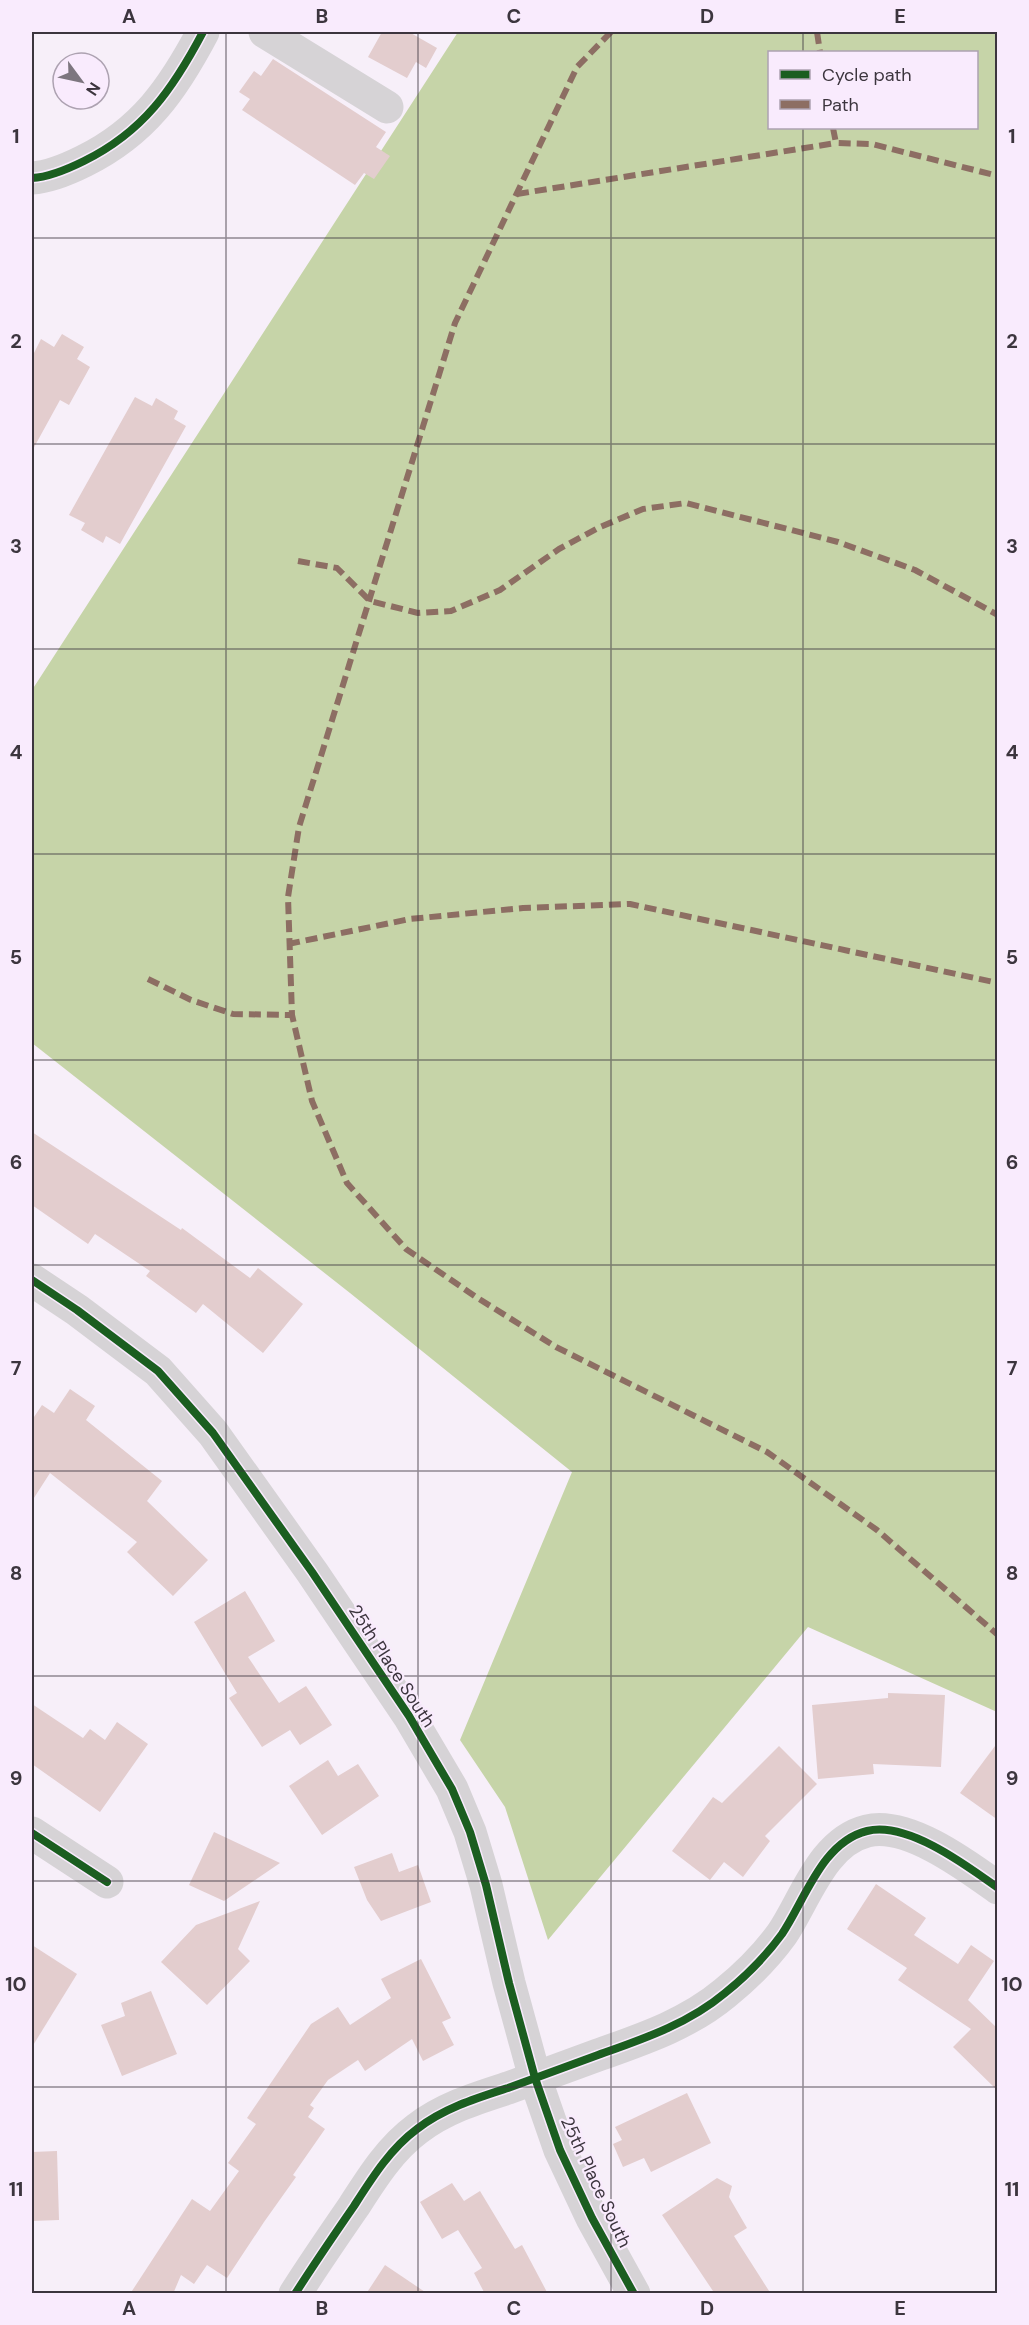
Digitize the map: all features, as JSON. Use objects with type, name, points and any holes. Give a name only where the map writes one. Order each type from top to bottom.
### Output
[{"type":"street","points":[[32,178],[40,178],[70,168],[102,153],[133,131],[168,91],[203,32]]},
{"type":"street","points":[[265,32],[387,107]]},
{"type":"street","name":"25th Place South","points":[[32,1280],[77,1310],[158,1371],[213,1433],[312,1572],[409,1716],[452,1789],[471,1832],[535,2078],[564,2160],[592,2218],[634,2294]]},
{"type":"street","points":[[295,2294],[379,2169],[403,2140],[438,2115],[463,2103],[646,2038],[689,2018],[724,1994],[766,1954],[781,1935],[829,1857],[852,1836],[881,1829],[904,1833],[950,1857],[998,1888]]},
{"type":"street","points":[[32,1833],[107,1882]]},
{"type":"green space","points":[[458,32],[997,32],[997,1712],[808,1627],[548,1940],[505,1807],[460,1740],[572,1472],[350,1293],[32,1043],[32,690]]},
{"type":"building","points":[[382,32],[409,32],[437,48],[426,68],[416,62],[407,78],[368,57]]},
{"type":"building","points":[[273,59],[386,132],[376,147],[390,156],[374,179],[364,173],[355,185],[242,110],[250,99],[239,92],[254,71],[261,76]]},
{"type":"building","points":[[62,334],[84,347],[77,359],[90,367],[69,405],[60,400],[32,451],[32,357],[41,339],[54,347]]},
{"type":"building","points":[[135,397],[152,406],[156,398],[178,411],[174,419],[186,426],[120,544],[106,536],[103,543],[81,530],[85,523],[69,515]]},
{"type":"building","points":[[32,1132],[181,1230],[182,1228],[250,1278],[258,1268],[303,1304],[263,1353],[203,1304],[196,1313],[146,1276],[150,1271],[95,1234],[88,1244],[32,1205]]},
{"type":"building","points":[[70,1389],[95,1406],[86,1420],[162,1481],[147,1501],[208,1560],[173,1596],[127,1552],[137,1542],[50,1473],[32,1501],[32,1420],[42,1405],[54,1413]]},
{"type":"building","points":[[245,1591],[275,1641],[248,1657],[279,1703],[306,1686],[332,1725],[300,1745],[290,1730],[262,1747],[229,1698],[237,1693],[194,1622]]},
{"type":"building","points":[[888,1693],[945,1695],[941,1767],[873,1764],[874,1774],[818,1779],[812,1705],[888,1698]]},
{"type":"building","points":[[32,1704],[83,1738],[90,1729],[105,1740],[117,1722],[148,1744],[100,1812],[32,1764]]},
{"type":"building","points":[[998,1742],[998,1820],[960,1793]]},
{"type":"building","points":[[779,1746],[817,1784],[765,1836],[770,1841],[743,1877],[724,1862],[710,1880],[672,1851],[713,1797],[722,1803]]},
{"type":"building","points":[[328,1760],[338,1776],[358,1764],[379,1796],[322,1835],[289,1786]]},
{"type":"building","points":[[214,1832],[280,1863],[224,1901],[189,1885]]},
{"type":"building","points":[[392,1853],[399,1872],[418,1865],[431,1902],[381,1921],[367,1900],[354,1867]]},
{"type":"building","points":[[876,1884],[926,1918],[914,1935],[958,1964],[971,1945],[994,1961],[968,2000],[998,2029],[998,2091],[953,2047],[971,2029],[898,1980],[907,1968],[847,1929]]},
{"type":"building","points":[[260,1901],[238,1949],[250,1961],[207,2005],[161,1962],[196,1925]]},
{"type":"building","points":[[32,1945],[77,1974],[32,2047]]},
{"type":"building","points":[[421,1959],[451,2018],[442,2022],[454,2045],[423,2061],[412,2039],[365,2071],[358,2060],[328,2080],[310,2105],[314,2108],[308,2117],[325,2129],[293,2175],[296,2177],[227,2278],[207,2265],[194,2284],[181,2275],[173,2294],[130,2294],[192,2199],[210,2211],[239,2171],[228,2163],[256,2124],[247,2118],[311,2024],[338,2007],[350,2025],[391,1998],[381,1979]]},
{"type":"building","points":[[151,1991],[177,2054],[122,2076],[101,2025],[125,2016],[121,2003]]},
{"type":"building","points":[[687,2093],[711,2143],[651,2172],[644,2158],[623,2167],[613,2144],[622,2140],[615,2127]]},
{"type":"building","points":[[57,2151],[59,2220],[32,2221],[32,2152]]},
{"type":"building","points":[[717,2178],[732,2186],[729,2197],[747,2228],[734,2236],[771,2294],[715,2294],[662,2215]]},
{"type":"building","points":[[452,2183],[464,2201],[480,2191],[515,2249],[522,2245],[548,2294],[485,2294],[474,2273],[482,2268],[458,2230],[442,2239],[420,2202]]},
{"type":"building","points":[[385,2265],[428,2294],[366,2294]]},
{"type":"marked path","points":[[611,32],[577,67],[455,323],[299,827],[288,897],[292,1015],[312,1101],[347,1183],[406,1249],[476,1297],[556,1347],[767,1452],[877,1530],[998,1635]]},
{"type":"marked path","points":[[817,32],[820,51]]},
{"type":"marked path","points":[[833,129],[836,143],[872,144],[998,176]]},
{"type":"marked path","points":[[517,194],[836,143]]},
{"type":"marked path","points":[[298,561],[337,568],[370,601],[418,613],[451,611],[500,590],[559,549],[598,528],[643,509],[686,503],[838,542],[915,570],[998,615]]},
{"type":"marked path","points":[[288,944],[410,919],[523,908],[630,904],[998,983]]},
{"type":"marked path","points":[[148,979],[191,1000],[233,1014],[292,1015]]},
{"type":"cycle path","points":[[32,178],[72,167],[123,137],[140,122],[168,90],[203,32]]},
{"type":"cycle path","points":[[32,1280],[77,1310],[158,1371],[213,1433],[312,1572],[409,1716],[452,1789],[470,1832],[486,1885],[509,1983],[535,2078],[560,2150],[592,2218],[634,2294]]},
{"type":"cycle path","points":[[295,2294],[375,2175],[407,2137],[438,2115],[461,2104],[648,2037],[696,2014],[711,2004],[741,1980],[769,1950],[782,1934],[826,1859],[851,1837],[867,1831],[900,1832],[936,1847],[998,1888]]},
{"type":"cycle path","points":[[32,1833],[107,1882]]}]
